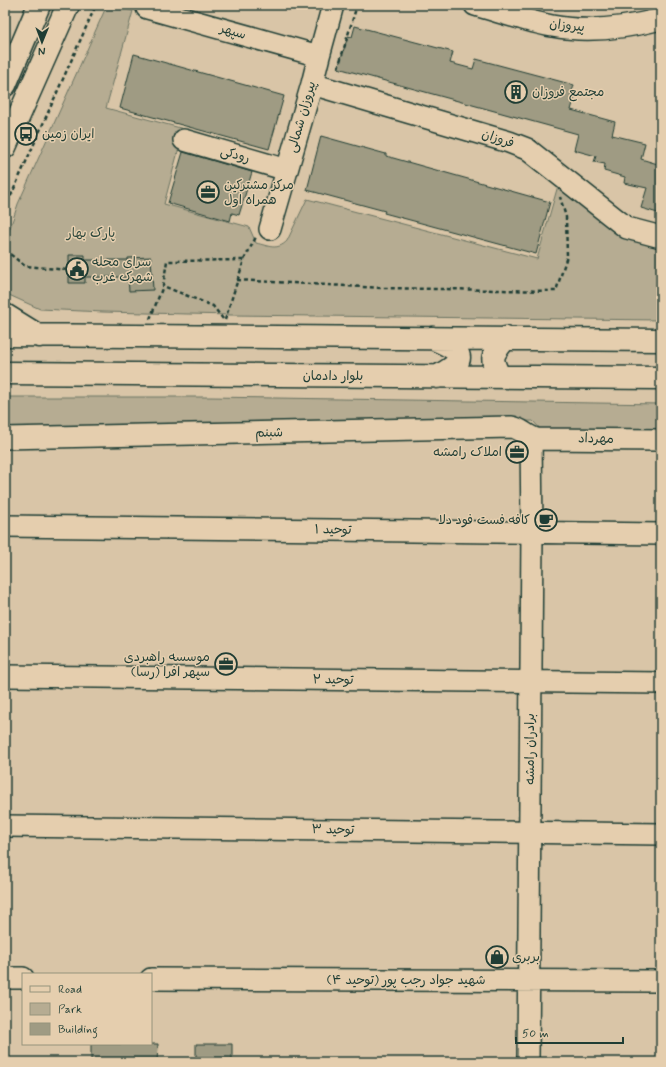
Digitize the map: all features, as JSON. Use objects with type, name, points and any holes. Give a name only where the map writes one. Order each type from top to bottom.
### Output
[{"type":"main road","points":[[5,85],[39,5]]},
{"type":"main road","points":[[5,147],[68,5]]},
{"type":"main road","points":[[5,315],[39,336]]},
{"type":"main road","points":[[5,335],[661,340]]},
{"type":"main road","points":[[431,338],[450,346],[457,352],[459,358],[457,364],[437,376]]},
{"type":"main road","points":[[500,377],[495,368],[493,358],[495,351],[506,338]]},
{"type":"main road","name":"بلوار دادمان","points":[[5,373],[661,378]]},
{"type":"street","name":"پیروزان شمالی","points":[[270,229],[333,5]]},
{"type":"street","name":"پیروزان","points":[[475,5],[553,26],[584,29],[637,26],[661,19]]},
{"type":"street","name":"سپهر","points":[[147,8],[319,56]]},
{"type":"street","name":"فروزان","points":[[312,84],[509,142],[527,149],[627,228],[661,237]]},
{"type":"street","name":"رودکی","points":[[184,140],[287,170]]},
{"type":"street","name":"شبنم","points":[[5,438],[511,427],[519,429],[531,437]]},
{"type":"street","name":"مهرداد","points":[[531,437],[537,439],[661,440]]},
{"type":"street","name":"برادران رامشه","points":[[528,1062],[532,532],[531,437]]},
{"type":"street","name":"توحید ۱","points":[[5,526],[661,534]]},
{"type":"street","name":"توحید ۲","points":[[5,676],[661,683]]},
{"type":"street","name":"توحید ۳","points":[[5,826],[661,834]]},
{"type":"street","points":[[5,978],[22,978]]},
{"type":"street","name":"شهید جواد رجب پور (توحید ۴)","points":[[152,979],[661,981]]},
{"type":"path","points":[[5,14],[9,5]]},
{"type":"path","points":[[5,209],[96,5]]},
{"type":"path","points":[[338,68],[357,5]]},
{"type":"path","points":[[237,280],[382,288],[556,292],[567,256],[566,217],[559,194],[559,174]]},
{"type":"path","points":[[163,286],[212,306],[224,321],[244,260],[258,235],[270,229]]},
{"type":"path","points":[[5,250],[25,266],[68,270]]},
{"type":"path","points":[[149,320],[163,286],[167,261],[244,260]]},
{"type":"green space","name":"پارک بهار","points":[[107,5],[133,11],[106,108],[184,129],[164,204],[249,227],[256,243],[273,247],[280,246],[287,241],[307,199],[537,259],[559,182],[661,244],[661,320],[103,312],[40,309],[9,295],[5,288],[5,243],[18,204]]},
{"type":"green space","points":[[5,397],[210,397],[661,404],[661,434],[545,434],[533,421],[337,424],[5,433]]},
{"type":"building","points":[[355,26],[453,52],[450,63],[473,69],[476,59],[574,85],[571,95],[575,96],[571,110],[615,122],[612,135],[645,143],[641,159],[661,165],[661,214],[641,208],[647,188],[624,183],[625,177],[604,171],[605,164],[594,162],[596,156],[574,150],[578,134],[338,68],[348,36],[352,37]]},
{"type":"building","points":[[134,54],[284,96],[269,149],[120,108]]},
{"type":"building","points":[[321,136],[386,154],[386,156],[550,202],[536,254],[384,213],[385,211],[307,190]]},
{"type":"building","name":"مرکز مشترکین همراه اول","points":[[183,152],[252,172],[239,215],[232,213],[230,221],[168,203]]},
{"type":"building","points":[[69,255],[85,255],[85,260],[128,260],[128,258],[151,257],[153,290],[129,291],[128,277],[85,277],[85,283],[69,283]]},
{"type":"building","points":[[158,1044],[157,1062],[91,1062],[91,1045]]},
{"type":"building","points":[[196,1044],[232,1044],[232,1062],[196,1062]]},
{"type":"place","name":"مجتمع فروزان","points":[[516,92]]},
{"type":"place","name":"ایران زمین","points":[[26,134]]},
{"type":"place","name":"مرکز مشترکین همراه اول","points":[[208,192]]},
{"type":"place","name":"سرای محله شهرک غرب","points":[[77,269]]},
{"type":"place","name":"املاک رامشه","points":[[517,452]]},
{"type":"place","name":"کافه فست فود دلا","points":[[546,520]]},
{"type":"place","name":"موسسه راهبردی سپهر افرا (رسا)","points":[[226,664]]},
{"type":"place","name":"بربری","points":[[497,957]]}]
